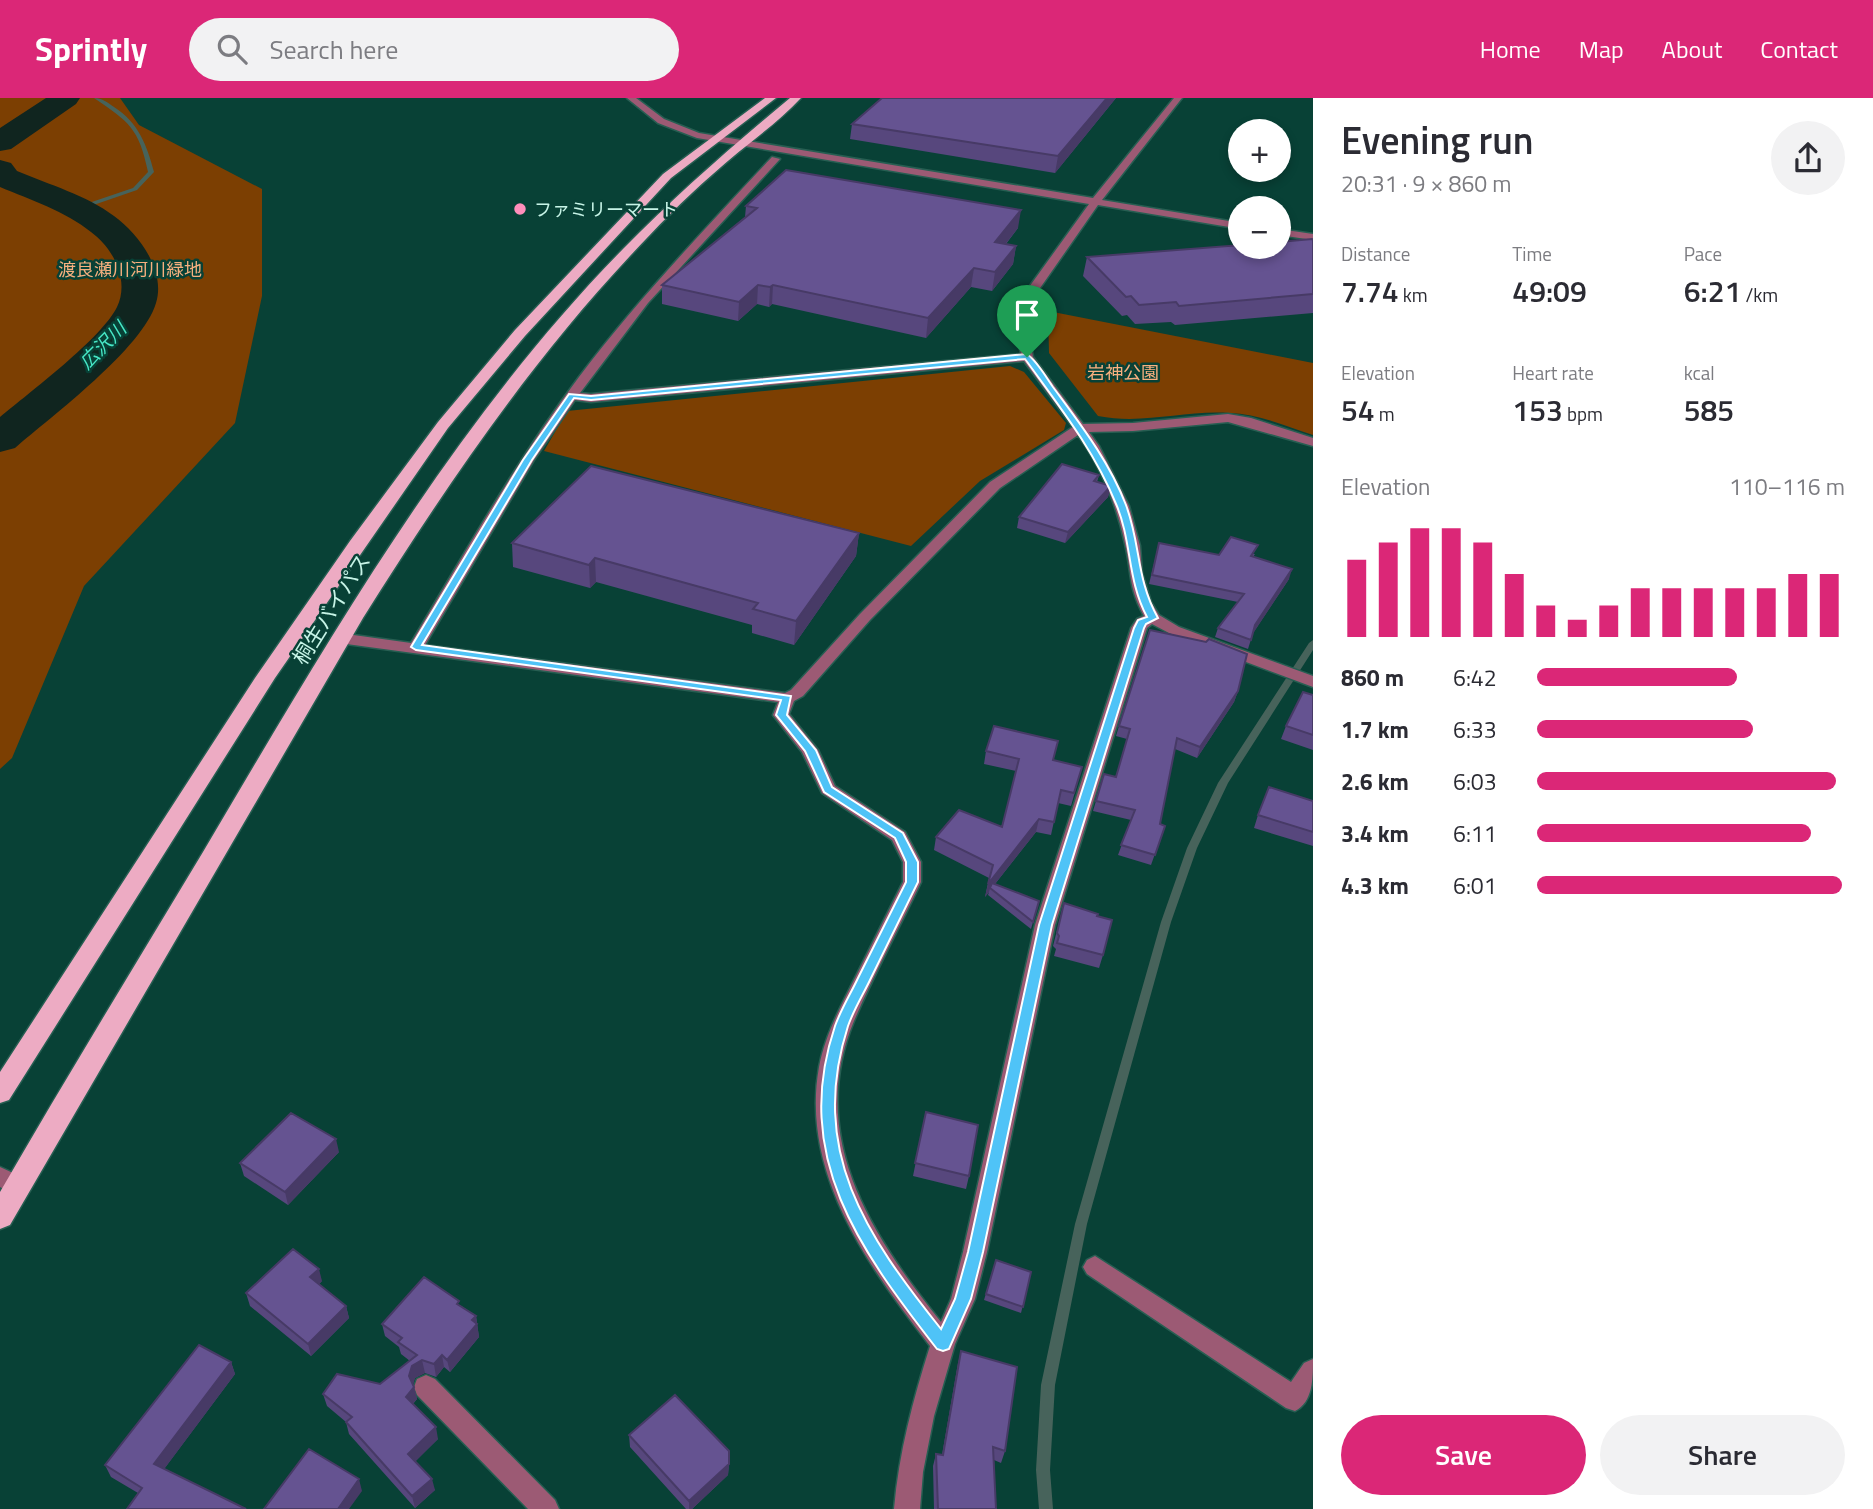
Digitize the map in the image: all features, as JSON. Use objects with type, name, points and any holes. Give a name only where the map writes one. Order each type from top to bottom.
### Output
[{"type":"highway","name":"桐生バイパス","points":[[0,1093],[265,678],[356,545],[443,425],[520,333],[667,176],[771,98]]},
{"type":"highway","name":"桐生バイパス","points":[[0,1217],[9,1181],[339,638],[440,483],[506,391],[545,343],[646,232],[686,190],[796,98]]},
{"type":"street","points":[[631,98],[645,111],[668,125],[696,135],[1228,224]]},
{"type":"street","points":[[1178,98],[1096,202],[1025,301],[1022,328],[1027,357],[1093,446],[1122,506],[1133,547],[1135,573],[1144,602],[1153,618],[1174,630],[1310,680]]},
{"type":"street","points":[[416,647],[527,460],[572,396],[644,301],[775,159]]},
{"type":"street","points":[[1291,234],[1313,237]]},
{"type":"street","points":[[572,396],[591,398],[1027,357]]},
{"type":"street","points":[[339,638],[788,698],[797,693],[865,617],[995,485],[1080,428],[1133,428],[1192,419],[1228,418],[1247,421],[1313,442]]},
{"type":"street","points":[[907,1509],[910,1472],[921,1416],[943,1343],[963,1299],[975,1252],[1045,925],[1139,628],[1142,622],[1153,618]]},
{"type":"street","points":[[788,698],[781,715],[810,750],[828,789],[899,836],[912,862],[912,882],[843,1023],[830,1066],[826,1112],[835,1165],[855,1216],[892,1279],[943,1343]]},
{"type":"street","points":[[1095,1267],[1295,1399],[1313,1371]]},
{"type":"street","points":[[426,1387],[545,1509]]},
{"type":"green space","name":"渡良瀬川河川緑地","points":[[0,98],[120,98],[139,125],[262,189],[262,296],[235,423],[84,586],[12,758],[0,769]]},
{"type":"green space","name":"岩神公園","points":[[1048,311],[1313,363],[1313,435],[1272,421],[1240,414],[1196,413],[1131,419],[1098,416],[1049,353]]},
{"type":"green space","points":[[1010,366],[1024,372],[1066,423],[1064,430],[980,481],[911,546],[544,451],[567,411]]},
{"type":"building","points":[[882,98],[1107,98],[1058,156],[852,124]]},
{"type":"building","points":[[786,170],[1021,210],[995,242],[1016,246],[995,272],[974,268],[928,318],[773,285],[758,285],[739,302],[662,285],[757,208],[746,206]]},
{"type":"building","points":[[1313,240],[1313,294],[1179,306],[1176,302],[1139,305],[1131,296],[1126,297],[1087,257],[1228,246],[1228,259],[1291,259],[1291,241]]},
{"type":"building","points":[[1062,464],[1099,475],[1094,481],[1111,486],[1068,532],[1019,517]]},
{"type":"building","points":[[591,466],[859,533],[796,621],[753,609],[758,603],[595,558],[589,565],[512,543]]},
{"type":"building","points":[[1231,537],[1258,545],[1251,556],[1292,569],[1255,625],[1251,640],[1218,628],[1244,594],[1152,575],[1159,543],[1219,555]]},
{"type":"building","points":[[1150,630],[1206,642],[1209,639],[1247,654],[1238,691],[1200,747],[1177,738],[1160,824],[1165,826],[1155,855],[1121,845],[1135,810],[1096,801],[1104,774],[1116,777],[1130,729],[1119,726]]},
{"type":"building","points":[[1303,692],[1313,695],[1313,735],[1286,726]]},
{"type":"building","points":[[994,726],[1058,741],[1053,760],[1082,767],[1074,793],[1061,790],[1054,822],[1039,819],[988,884],[993,865],[936,837],[959,810],[1002,827],[1019,759],[986,751]]},
{"type":"building","points":[[1269,787],[1313,801],[1313,832],[1258,815]]},
{"type":"building","points":[[992,883],[1039,901],[1033,922],[990,888]]},
{"type":"building","points":[[1064,903],[1112,920],[1103,955],[1057,943]]},
{"type":"building","points":[[926,1112],[978,1125],[969,1176],[915,1163]]},
{"type":"building","points":[[291,1113],[336,1139],[285,1192],[240,1163]]},
{"type":"building","points":[[293,1249],[319,1269],[310,1277],[346,1306],[308,1344],[246,1293]]},
{"type":"building","points":[[996,1260],[1031,1272],[1023,1307],[986,1294]]},
{"type":"building","points":[[424,1277],[476,1316],[472,1320],[477,1324],[447,1360],[442,1355],[434,1364],[422,1360],[412,1366],[409,1376],[414,1387],[406,1397],[436,1427],[408,1454],[432,1479],[412,1496],[346,1422],[352,1417],[323,1394],[337,1374],[380,1384],[417,1355],[398,1342],[402,1338],[382,1324]]},
{"type":"building","points":[[199,1345],[231,1362],[154,1464],[246,1509],[127,1509],[142,1488],[105,1465]]},
{"type":"building","points":[[961,1351],[1017,1367],[1005,1451],[993,1447],[996,1509],[938,1509],[936,1454],[943,1455]]},
{"type":"building","points":[[675,1395],[729,1451],[729,1464],[689,1501],[629,1435]]},
{"type":"building","points":[[309,1449],[359,1479],[338,1509],[264,1509]]},
{"type":"waterway","name":"広沢川","points":[[0,142],[66,98]]},
{"type":"waterway","points":[[79,208],[135,189],[151,172],[144,147],[134,127],[118,111],[96,98]]},
{"type":"waterway","name":"広沢川","points":[[0,170],[6,178],[79,209],[111,230],[133,259],[139,282],[137,305],[115,336],[76,374],[0,439]]},
{"type":"waterway","points":[[1046,1509],[1043,1470],[1048,1385],[1081,1224],[1166,922],[1192,848],[1223,783],[1313,643]]},
{"type":"place","name":"ファミリーマート","points":[[520,209]]},
{"type":"route","points":[[1027,357],[1093,446],[1122,506],[1133,547],[1135,573],[1144,602],[1153,618],[1142,622],[1139,628],[1045,925],[975,1252],[963,1299],[943,1343],[892,1279],[855,1216],[835,1165],[826,1112],[830,1066],[843,1023],[912,882],[912,862],[899,836],[839,799],[828,789],[810,750],[781,715],[788,698],[416,647],[527,460],[572,396],[591,398],[1027,357]]}]
